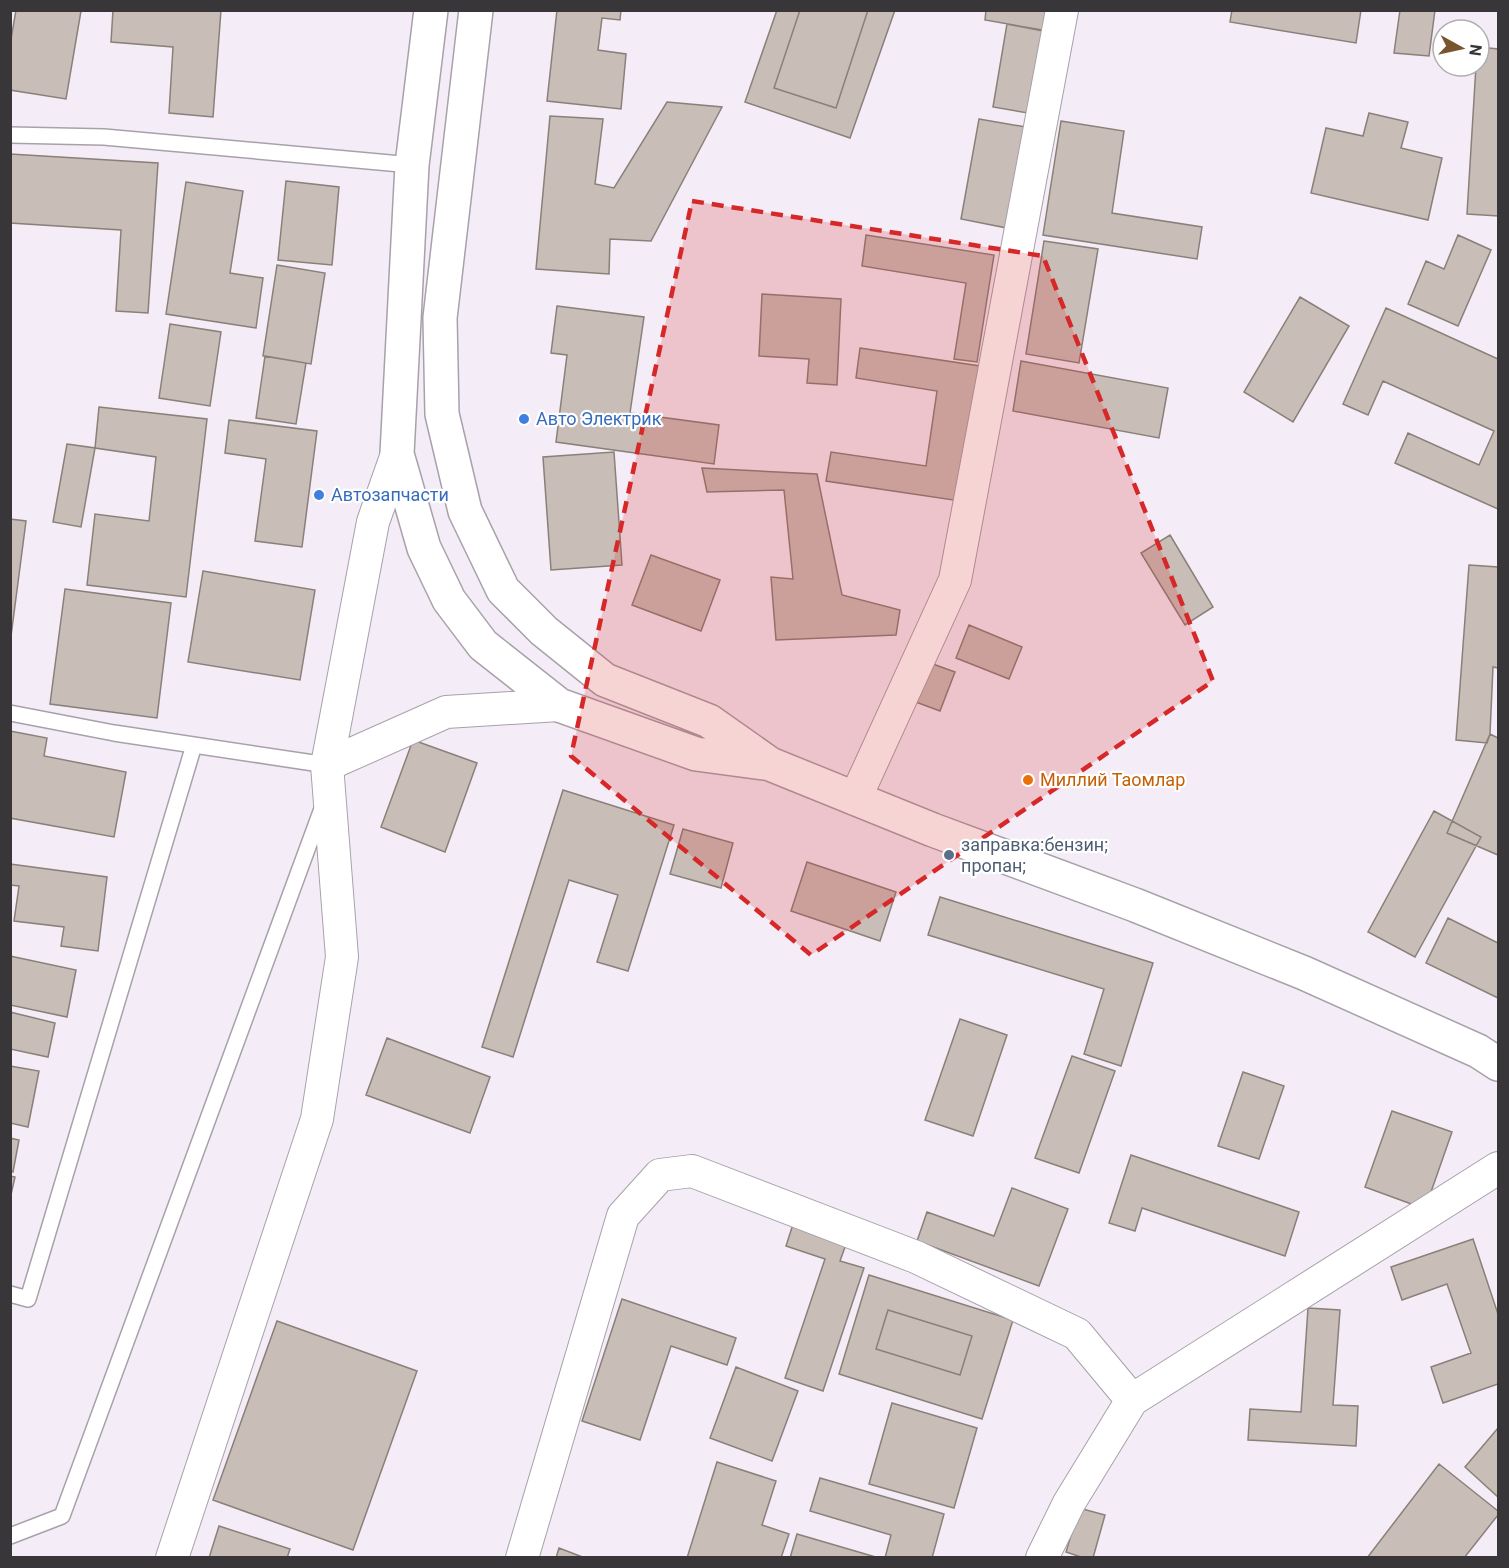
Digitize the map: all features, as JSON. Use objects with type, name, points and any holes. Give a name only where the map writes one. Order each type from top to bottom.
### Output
[{"type":"main road","points":[[431,10],[412,165],[397,454],[424,548],[449,600],[483,645],[559,705],[696,754],[770,764]]},
{"type":"main road","points":[[476,10],[440,318],[442,414],[465,511],[502,590],[544,631],[605,680],[709,721],[770,764],[933,830],[1135,905],[1304,973],[1478,1052],[1498,1064]]},
{"type":"street","points":[[855,799],[956,580],[1062,10]]},
{"type":"street","points":[[172,1557],[317,1119],[342,957],[327,765],[373,522],[397,454]]},
{"type":"street","points":[[327,765],[446,712],[559,705]]},
{"type":"street","points":[[1042,1557],[1069,1503],[1132,1400],[1498,1168]]},
{"type":"street","points":[[522,1557],[623,1216],[660,1175],[692,1172],[916,1257],[1045,1318],[1077,1334],[1132,1400]]},
{"type":"lane","points":[[10,135],[104,137],[412,165]]},
{"type":"lane","points":[[10,713],[114,733],[327,765],[328,790],[62,1516],[10,1536]]},
{"type":"lane","points":[[10,1294],[28,1299],[194,745]]},
{"type":"highlighted area","points":[[692,201],[1043,256],[1213,681],[811,955],[571,756]]},
{"type":"building","points":[[16,10],[81,11],[66,99],[10,90],[10,45]]},
{"type":"building","points":[[113,10],[221,10],[213,117],[169,113],[173,47],[111,42]]},
{"type":"building","points":[[557,10],[621,10],[620,20],[602,18],[598,50],[626,54],[621,109],[547,101]]},
{"type":"building","points":[[777,10],[895,10],[850,138],[745,102]]},
{"type":"building","points":[[800,10],[868,10],[836,108],[774,88]]},
{"type":"building","points":[[986,10],[1052,10],[1048,31],[985,20]]},
{"type":"building","points":[[1232,10],[1361,10],[1356,43],[1230,22]]},
{"type":"building","points":[[1400,10],[1435,10],[1434,18],[1431,18],[1429,56],[1394,53]]},
{"type":"building","points":[[1007,24],[1043,31],[1028,113],[993,107]]},
{"type":"building","points":[[1491,48],[1498,49],[1498,216],[1467,214],[1475,78],[1491,78]]},
{"type":"building","points":[[667,102],[722,107],[651,241],[610,239],[609,274],[536,269],[550,116],[603,119],[595,184],[614,188]]},
{"type":"building","points":[[1369,113],[1408,122],[1401,148],[1442,158],[1428,220],[1311,193],[1326,128],[1363,136]]},
{"type":"building","points":[[979,119],[1026,127],[1007,228],[961,219]]},
{"type":"building","points":[[1061,121],[1124,131],[1112,213],[1202,227],[1197,259],[1043,235]]},
{"type":"building","points":[[10,154],[158,163],[148,313],[116,311],[121,230],[10,223]]},
{"type":"building","points":[[286,181],[339,187],[332,265],[278,260]]},
{"type":"building","points":[[186,182],[243,191],[230,273],[263,278],[256,328],[166,314]]},
{"type":"building","points":[[866,235],[994,255],[977,362],[954,359],[966,283],[862,266]]},
{"type":"building","points":[[1458,235],[1491,250],[1458,326],[1408,304],[1426,261],[1444,269]]},
{"type":"building","points":[[1044,241],[1098,249],[1079,363],[1026,354]]},
{"type":"building","points":[[277,265],[325,273],[311,364],[263,356]]},
{"type":"building","points":[[762,294],[841,299],[837,385],[807,383],[809,359],[759,356]]},
{"type":"building","points":[[1300,297],[1349,326],[1293,422],[1244,392]]},
{"type":"building","points":[[557,306],[644,317],[630,413],[719,425],[714,464],[556,442],[567,355],[551,353]]},
{"type":"building","points":[[1386,308],[1498,359],[1498,509],[1395,463],[1408,433],[1479,465],[1494,431],[1383,381],[1368,415],[1343,404]]},
{"type":"building","points":[[170,324],[221,332],[210,406],[159,398]]},
{"type":"building","points":[[860,348],[980,366],[960,501],[826,481],[831,452],[926,466],[937,391],[856,378]]},
{"type":"building","points":[[265,356],[306,363],[296,424],[256,418]]},
{"type":"building","points":[[1021,361],[1168,388],[1159,438],[1013,411]]},
{"type":"building","points":[[99,407],[207,419],[186,597],[87,585],[95,514],[149,521],[156,457],[95,448]]},
{"type":"building","points":[[229,420],[317,431],[302,547],[255,541],[266,459],[225,453]]},
{"type":"building","points":[[67,444],[95,448],[81,527],[53,522]]},
{"type":"building","points":[[614,452],[622,565],[551,570],[543,457]]},
{"type":"building","points":[[702,468],[817,474],[842,595],[900,610],[896,635],[776,640],[771,577],[793,579],[784,490],[707,492]]},
{"type":"building","points":[[10,519],[26,521],[10,644]]},
{"type":"building","points":[[1170,535],[1213,607],[1185,625],[1141,553]]},
{"type":"building","points":[[651,555],[720,580],[701,631],[632,605]]},
{"type":"building","points":[[1469,565],[1498,567],[1498,668],[1493,667],[1490,734],[1487,743],[1456,740]]},
{"type":"building","points":[[203,571],[315,590],[300,680],[188,662]]},
{"type":"building","points":[[65,589],[171,603],[157,718],[50,704]]},
{"type":"building","points":[[969,625],[1022,647],[1009,679],[956,658]]},
{"type":"building","points":[[919,659],[955,672],[940,711],[905,698]]},
{"type":"building","points":[[10,731],[47,738],[44,756],[126,772],[114,837],[10,818]]},
{"type":"building","points":[[1490,734],[1498,738],[1498,855],[1447,833]]},
{"type":"building","points":[[413,740],[477,763],[445,852],[381,827]]},
{"type":"building","points":[[563,790],[674,825],[628,971],[597,962],[618,895],[569,880],[513,1057],[482,1047]]},
{"type":"building","points":[[1434,811],[1481,837],[1415,957],[1368,932]]},
{"type":"building","points":[[683,829],[733,843],[721,888],[670,874]]},
{"type":"building","points":[[807,862],[896,892],[880,941],[791,911]]},
{"type":"building","points":[[10,864],[107,877],[98,951],[61,946],[64,927],[14,921],[19,886],[10,885]]},
{"type":"building","points":[[940,897],[1153,963],[1121,1066],[1084,1054],[1104,989],[928,935]]},
{"type":"building","points":[[1448,918],[1498,943],[1498,998],[1426,963]]},
{"type":"building","points":[[10,956],[76,970],[67,1017],[10,1005]]},
{"type":"building","points":[[10,1012],[55,1023],[48,1057],[10,1049]]},
{"type":"building","points":[[960,1019],[1007,1035],[973,1136],[925,1120]]},
{"type":"building","points":[[387,1038],[490,1077],[470,1133],[366,1095]]},
{"type":"building","points":[[1072,1056],[1115,1071],[1079,1173],[1035,1158]]},
{"type":"building","points":[[10,1066],[39,1071],[28,1127],[10,1123]]},
{"type":"building","points":[[1243,1072],[1284,1086],[1259,1159],[1218,1146]]},
{"type":"building","points":[[1392,1111],[1452,1132],[1425,1209],[1365,1187]]},
{"type":"building","points":[[10,1138],[19,1140],[13,1172],[10,1171]]},
{"type":"building","points":[[1131,1155],[1299,1212],[1285,1256],[1142,1208],[1135,1231],[1109,1223]]},
{"type":"building","points":[[10,1176],[15,1177],[10,1199]]},
{"type":"building","points":[[1012,1188],[1068,1209],[1039,1286],[917,1241],[927,1212],[994,1236]]},
{"type":"building","points":[[795,1218],[849,1236],[840,1261],[864,1268],[823,1391],[785,1378],[825,1259],[786,1246]]},
{"type":"building","points":[[1473,1239],[1498,1314],[1498,1384],[1443,1403],[1431,1367],[1471,1353],[1447,1284],[1402,1300],[1391,1267]]},
{"type":"building","points":[[869,1275],[1013,1320],[982,1419],[839,1374]]},
{"type":"building","points":[[622,1299],[736,1338],[727,1365],[671,1346],[640,1440],[582,1421]]},
{"type":"building","points":[[1308,1308],[1340,1310],[1333,1405],[1358,1406],[1356,1446],[1248,1440],[1250,1409],[1301,1412]]},
{"type":"building","points":[[888,1310],[972,1336],[960,1375],[876,1349]]},
{"type":"building","points":[[277,1321],[417,1371],[353,1550],[213,1500]]},
{"type":"building","points":[[736,1367],[798,1391],[772,1461],[710,1438]]},
{"type":"building","points":[[892,1403],[977,1428],[954,1508],[869,1484]]},
{"type":"building","points":[[1498,1428],[1498,1497],[1465,1467]]},
{"type":"building","points":[[717,1462],[776,1481],[762,1525],[789,1534],[781,1558],[687,1558]]},
{"type":"building","points":[[1439,1464],[1498,1511],[1498,1515],[1464,1558],[1367,1558]]},
{"type":"building","points":[[820,1478],[944,1514],[932,1558],[885,1558],[891,1535],[810,1511]]},
{"type":"building","points":[[1079,1508],[1105,1515],[1093,1558],[1084,1558],[1066,1552]]},
{"type":"building","points":[[219,1526],[290,1549],[287,1558],[209,1558]]},
{"type":"building","points":[[797,1534],[879,1558],[790,1558]]},
{"type":"building","points":[[559,1548],[585,1558],[556,1558]]},
{"type":"place","name":"Авто Электрик","points":[[524,419]]},
{"type":"place","name":"Автозапчасти","points":[[319,495]]},
{"type":"place","name":"Миллий Таомлар","points":[[1028,780]]},
{"type":"place","name":"заправка:бензин; пропан;","points":[[949,855]]}]
